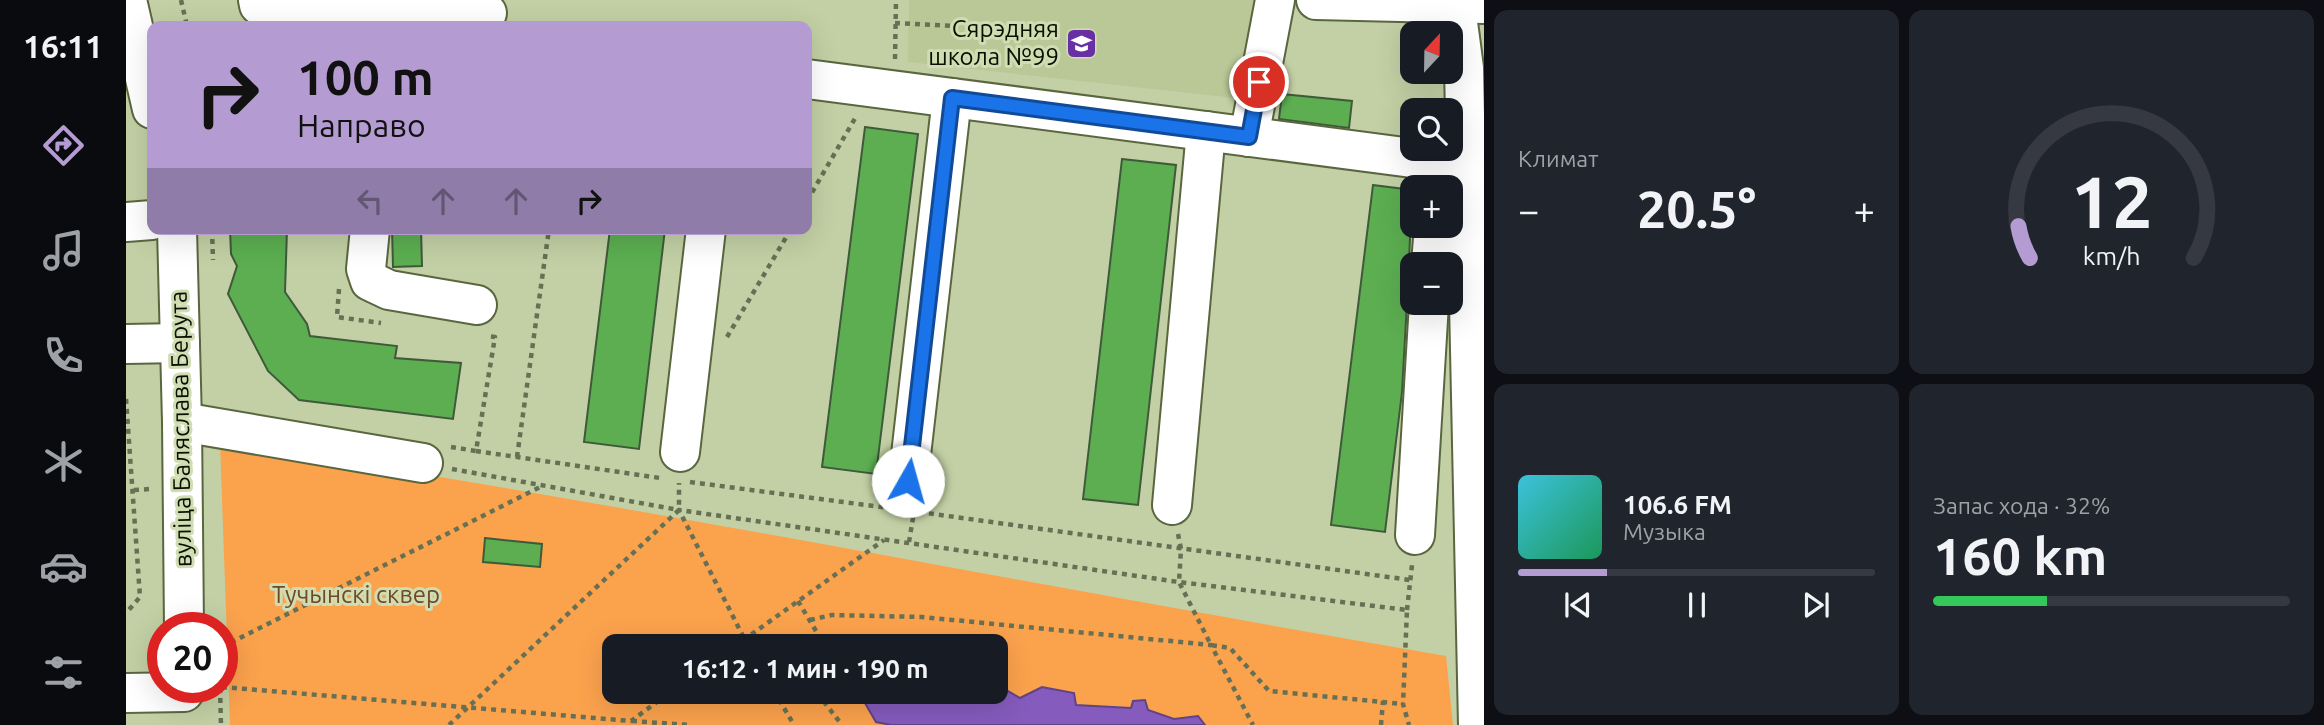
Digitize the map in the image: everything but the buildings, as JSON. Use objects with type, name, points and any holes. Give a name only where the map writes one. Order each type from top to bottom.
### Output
[{"type":"street","points":[[127,0],[147,79]]},
{"type":"street","points":[[258,0],[259,5],[275,18],[487,13]]},
{"type":"street","points":[[1249,137],[1275,0]]},
{"type":"street","points":[[1316,0],[1465,3],[1464,68],[1478,725]]},
{"type":"street","points":[[812,80],[1412,158],[1431,167],[1435,175]]},
{"type":"street","points":[[911,496],[952,98]]},
{"type":"street","points":[[1172,505],[1206,131]]},
{"type":"street","points":[[126,222],[147,220]]},
{"type":"street","name":"вуліца Баляслава Берута","points":[[177,235],[184,612]]},
{"type":"street","points":[[369,235],[366,269],[370,281],[389,290],[480,320]]},
{"type":"street","points":[[673,466],[691,363],[705,235]]},
{"type":"street","points":[[1415,535],[1428,315]]},
{"type":"street","points":[[126,344],[180,343]]},
{"type":"street","points":[[182,422],[423,463]]},
{"type":"street","points":[[126,693],[147,694]]},
{"type":"path","points":[[181,0],[186,21]]},
{"type":"path","points":[[895,0],[895,58]]},
{"type":"path","points":[[895,23],[956,26]]},
{"type":"path","points":[[812,192],[857,114]]},
{"type":"path","points":[[517,457],[548,235]]},
{"type":"path","points":[[691,363],[716,351],[732,330],[787,235]]},
{"type":"path","points":[[340,280],[337,317],[390,324]]},
{"type":"path","points":[[476,451],[495,337],[480,320]]},
{"type":"path","points":[[126,399],[140,597],[126,613]]},
{"type":"path","points":[[673,466],[517,457],[435,444],[423,463],[679,510],[1179,582],[1407,610]]},
{"type":"path","points":[[741,634],[679,510],[679,481],[911,496],[1181,549],[1410,580],[1403,704],[1409,725]]},
{"type":"path","points":[[238,639],[541,486]]},
{"type":"path","points":[[909,542],[911,496]]},
{"type":"path","points":[[449,725],[679,510]]},
{"type":"path","points":[[751,634],[885,539]]},
{"type":"path","points":[[1181,549],[1179,582],[1253,725]]},
{"type":"path","points":[[798,601],[818,634]]},
{"type":"path","points":[[810,620],[832,615],[922,617],[1211,645],[1230,648],[1269,691],[1403,704]]},
{"type":"path","points":[[238,698],[469,708],[609,722],[689,725]]},
{"type":"path","points":[[1381,725],[1383,701]]},
{"type":"path","points":[[204,703],[221,725]]},
{"type":"path","points":[[631,721],[654,704]]},
{"type":"path","points":[[782,704],[794,725]]},
{"type":"path","points":[[826,704],[842,725]]},
{"type":"shaded area","name":"Сярэдняя школа №99","points":[[909,0],[1265,0],[1244,99],[908,62]]},
{"type":"shaded area","points":[[1042,687],[1074,693],[1076,705],[1131,708],[1133,701],[1145,700],[1148,710],[1174,719],[1198,716],[1205,725],[891,725],[876,722],[866,704],[1008,704],[1008,691],[1020,698]]},
{"type":"green space","name":"Тучынскі сквер","points":[[220,442],[527,492],[1446,656],[1453,725],[230,725],[229,703],[238,703],[238,612],[226,612]]},
{"type":"place","name":"Сярэдняя школа №99","points":[[1082,43]]},
{"type":"route","points":[[908,481],[952,98],[1249,137],[1259,82]]}]
